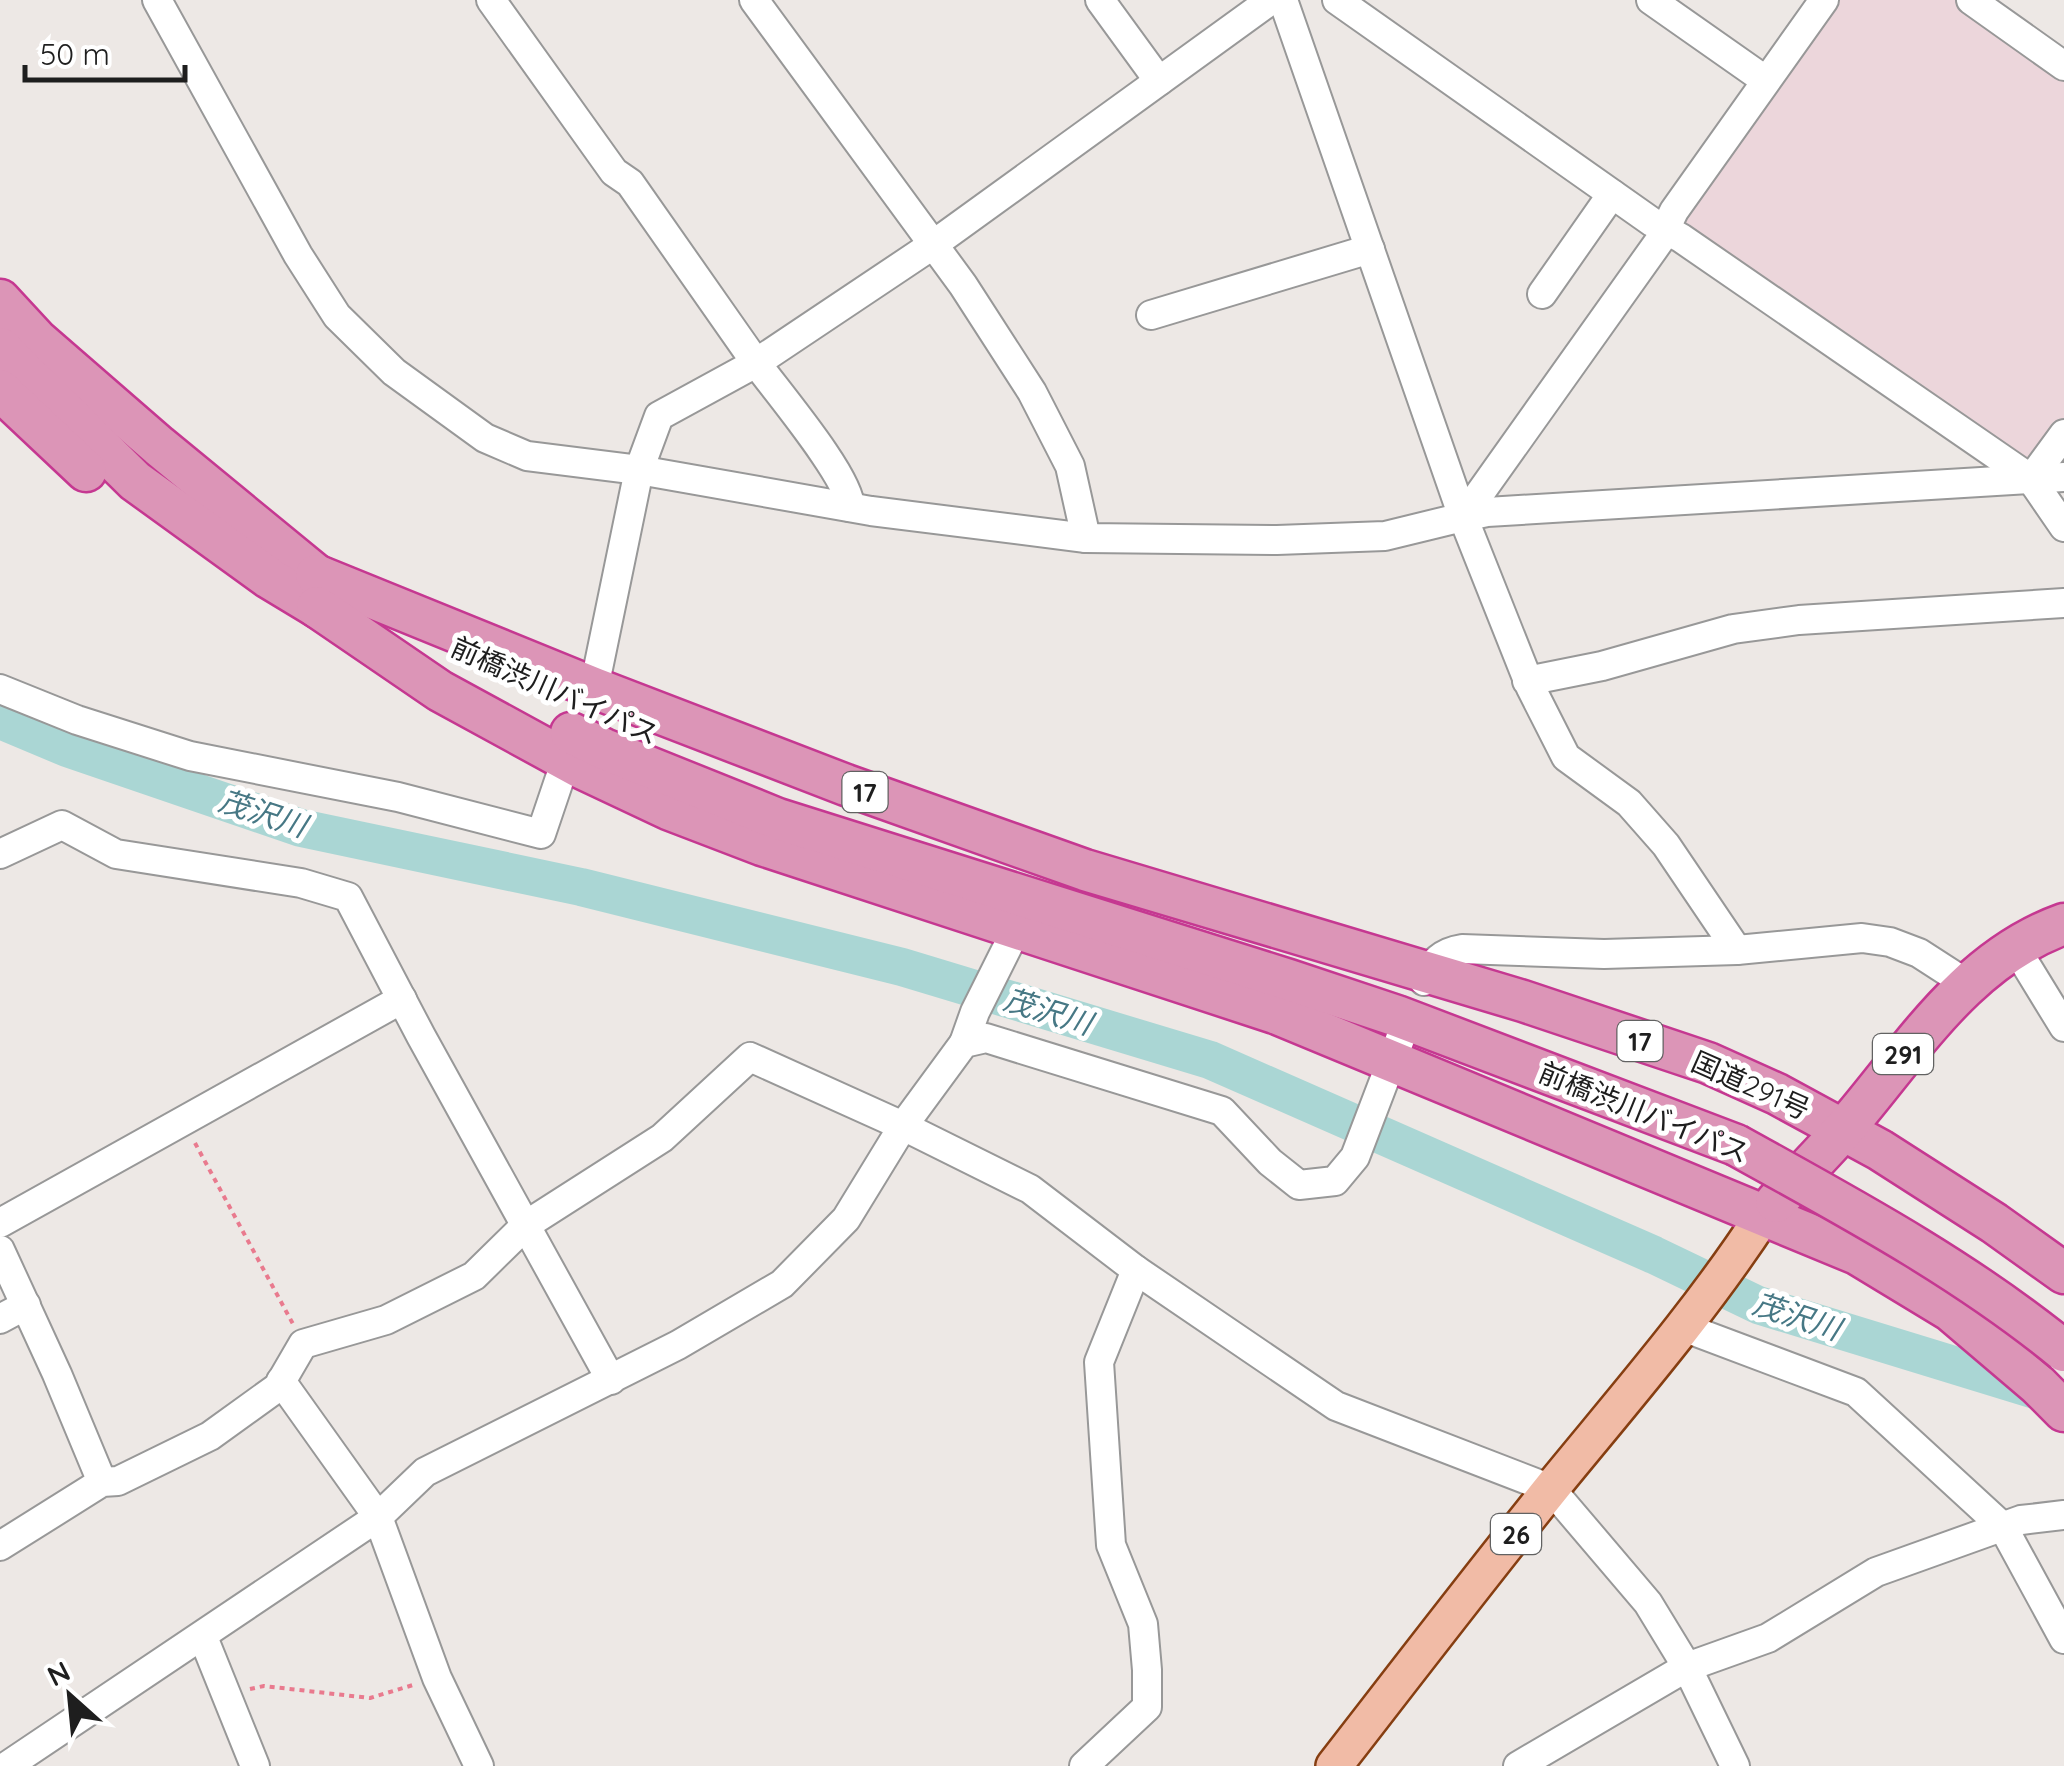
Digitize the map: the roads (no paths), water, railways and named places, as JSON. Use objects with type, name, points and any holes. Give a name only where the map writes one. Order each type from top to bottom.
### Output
[{"type":"highway","name":"前橋渋川バイパス","points":[[0,300],[36,340],[159,446],[316,591]]},
{"type":"highway","name":"前橋渋川バイパス","points":[[0,348],[134,481],[269,578],[316,591],[779,787],[1188,948],[1397,1016],[1736,1145],[1886,1229],[2029,1322],[2064,1351]]},
{"type":"highway","points":[[0,390],[116,500],[269,578]]},
{"type":"highway","name":"17","points":[[316,591],[594,688],[846,785],[1085,870],[1426,977]]},
{"type":"highway","name":"17","points":[[316,591],[440,691],[566,760],[668,809],[762,845],[1275,1012],[1857,1254],[1952,1311],[2064,1412]]},
{"type":"highway","name":"国道291号","points":[[1763,1216],[1844,1128],[1922,1030],[1967,984],[2016,947],[2064,924]]},
{"type":"highway","name":"国道291号","points":[[1426,977],[1523,1001],[1708,1062],[1844,1128]]},
{"type":"highway","name":"17","points":[[1844,1128],[1994,1223],[2064,1274]]},
{"type":"main road","name":"26","points":[[1334,1766],[1551,1488],[1692,1316],[1763,1216]]},
{"type":"street","points":[[157,0],[336,316],[394,372],[485,438],[527,456],[639,470],[850,507],[1086,538],[1277,540],[1385,536],[1487,512],[2064,477]]},
{"type":"street","points":[[492,0],[614,172],[630,183],[756,363],[824,452],[850,497],[850,507]]},
{"type":"street","points":[[754,0],[964,285],[1039,406],[1070,466],[1086,538]]},
{"type":"street","points":[[1100,0],[1159,81]]},
{"type":"street","points":[[594,688],[639,470],[659,416],[756,363],[934,244],[1271,0]]},
{"type":"street","points":[[1283,0],[1463,517],[1528,681],[1566,756],[1629,803],[1666,845],[1736,950]]},
{"type":"street","points":[[1336,0],[1652,222],[2030,479],[2064,527]]},
{"type":"street","points":[[1651,0],[1765,80]]},
{"type":"street","points":[[1463,517],[1824,0]]},
{"type":"street","points":[[1971,0],[2064,66]]},
{"type":"street","points":[[1542,294],[1612,194]]},
{"type":"street","points":[[1151,316],[1370,249]]},
{"type":"street","points":[[2030,479],[2064,434]]},
{"type":"street","points":[[1528,681],[1602,666],[1733,629],[1798,620],[2064,602]]},
{"type":"street","points":[[0,689],[77,720],[190,756],[398,796],[541,834],[566,760]]},
{"type":"street","points":[[0,854],[62,825],[116,854],[301,882],[348,896],[611,1380]]},
{"type":"street","points":[[7,1766],[378,1518],[425,1472],[678,1345],[782,1284],[846,1219],[903,1126],[964,1043],[1017,928]]},
{"type":"street","points":[[1426,977],[1433,963],[1444,954],[1462,949],[1604,954],[1736,950],[1862,938],[1919,952],[1967,984]]},
{"type":"street","points":[[2016,947],[2064,1026]]},
{"type":"street","points":[[0,1223],[402,999]]},
{"type":"street","points":[[964,1043],[986,1038],[1222,1112],[1299,1186],[1335,1181],[1356,1157],[1392,1062]]},
{"type":"street","points":[[0,1546],[102,1482],[118,1481],[210,1436],[278,1387],[304,1344],[386,1320],[474,1276],[526,1225],[662,1138],[750,1057],[1030,1189],[1136,1270],[1336,1406],[1551,1488],[1648,1604],[1687,1668],[1735,1766]]},
{"type":"street","points":[[0,1250],[102,1482]]},
{"type":"street","points":[[1084,1766],[1147,1707],[1143,1624],[1110,1545],[1099,1362],[1136,1270]]},
{"type":"street","points":[[0,1320],[26,1305]]},
{"type":"street","points":[[1692,1316],[1856,1392],[2003,1527],[2064,1639]]},
{"type":"street","points":[[281,1381],[378,1518],[437,1678],[480,1766]]},
{"type":"street","points":[[1518,1766],[1687,1668],[1768,1638],[1876,1572],[2022,1520],[2064,1515]]},
{"type":"street","points":[[203,1637],[255,1766]]},
{"type":"waterway","name":"茂沢川","points":[[0,720],[67,748],[301,828],[581,887],[902,967],[1210,1060],[1654,1255],[1758,1305],[2048,1394]]}]
